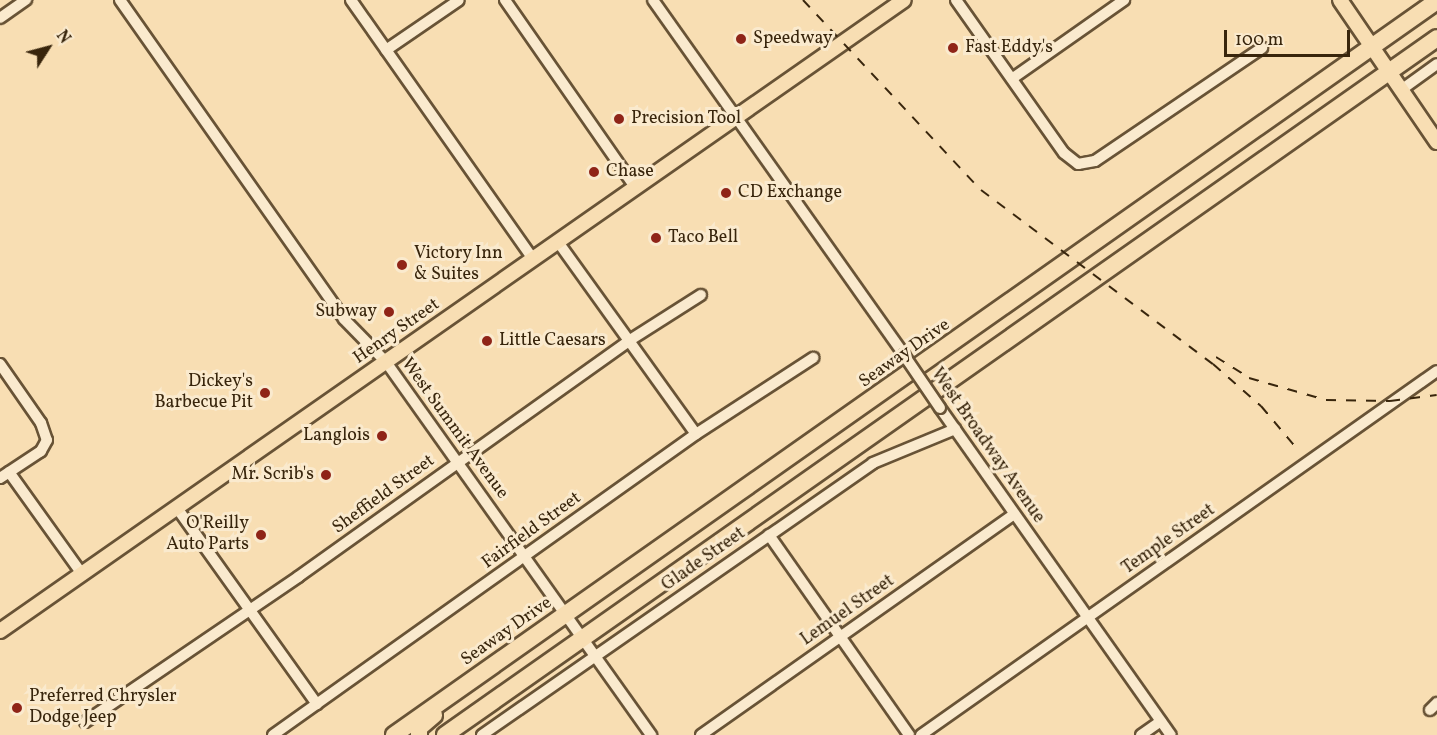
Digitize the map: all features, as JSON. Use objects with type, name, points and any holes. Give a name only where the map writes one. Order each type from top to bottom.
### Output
[{"type":"highway","name":"Seaway Drive","points":[[394,735],[1437,1]]},
{"type":"highway","points":[[1394,69],[1410,48],[1437,29]]},
{"type":"highway","points":[[581,636],[1437,38]]},
{"type":"highway","points":[[1248,170],[1234,171],[1231,159],[1346,74],[1356,59]]},
{"type":"highway","points":[[445,735],[723,530],[724,519],[713,512]]},
{"type":"highway","points":[[420,735],[422,724],[529,648],[543,631]]},
{"type":"main road","name":"Henry Street","points":[[0,631],[904,0]]},
{"type":"main road","points":[[1340,0],[1372,47],[1394,69],[1401,90],[1437,142]]},
{"type":"street","points":[[1,16],[26,0]]},
{"type":"street","name":"West Summit Avenue","points":[[120,0],[344,319],[386,362],[651,735]]},
{"type":"street","points":[[351,0],[533,259]]},
{"type":"street","points":[[386,50],[459,0]]},
{"type":"street","points":[[505,0],[635,187]]},
{"type":"street","name":"West Broadway Avenue","points":[[653,0],[1171,735]]},
{"type":"street","points":[[956,0],[1064,153],[1078,164],[1095,161],[1262,48]]},
{"type":"street","points":[[1013,78],[1124,0]]},
{"type":"street","points":[[1401,90],[1437,64]]},
{"type":"street","points":[[558,242],[696,434]]},
{"type":"street","name":"Sheffield Street","points":[[85,722],[630,340],[701,295]]},
{"type":"street","name":"Fairfield Street","points":[[273,735],[696,434],[813,358]]},
{"type":"street","points":[[0,364],[46,432],[46,445],[41,451],[5,475],[82,574]]},
{"type":"street","name":"Temple Street","points":[[921,735],[1437,371]]},
{"type":"street","name":"Glade Street","points":[[482,735],[873,463],[955,429]]},
{"type":"street","points":[[177,508],[317,704]]},
{"type":"street","name":"Lemuel Street","points":[[701,735],[1014,514]]},
{"type":"street","points":[[769,535],[909,735]]},
{"type":"street","points":[[1141,735],[1161,721]]},
{"type":"railway","points":[[803,0],[981,190],[1213,364],[1261,406],[1298,450]]},
{"type":"railway","points":[[1216,357],[1249,378],[1326,400],[1390,401],[1437,395]]},
{"type":"place","name":"Speedway","points":[[741,39]]},
{"type":"place","name":"Fast Eddy's","points":[[953,48]]},
{"type":"place","name":"Precision Tool","points":[[619,119]]},
{"type":"place","name":"Chase","points":[[594,172]]},
{"type":"place","name":"CD Exchange","points":[[726,193]]},
{"type":"place","name":"Taco Bell","points":[[656,238]]},
{"type":"place","name":"Victory Inn & Suites","points":[[402,265]]},
{"type":"place","name":"Subway","points":[[389,312]]},
{"type":"place","name":"Little Caesars","points":[[487,341]]},
{"type":"place","name":"Dickey's Barbecue Pit","points":[[265,393]]},
{"type":"place","name":"Langlois","points":[[382,436]]},
{"type":"place","name":"Mr. Scrib's","points":[[326,475]]},
{"type":"place","name":"O'Reilly Auto Parts","points":[[261,535]]},
{"type":"place","name":"Preferred Chrysler Dodge Jeep","points":[[17,708]]}]
